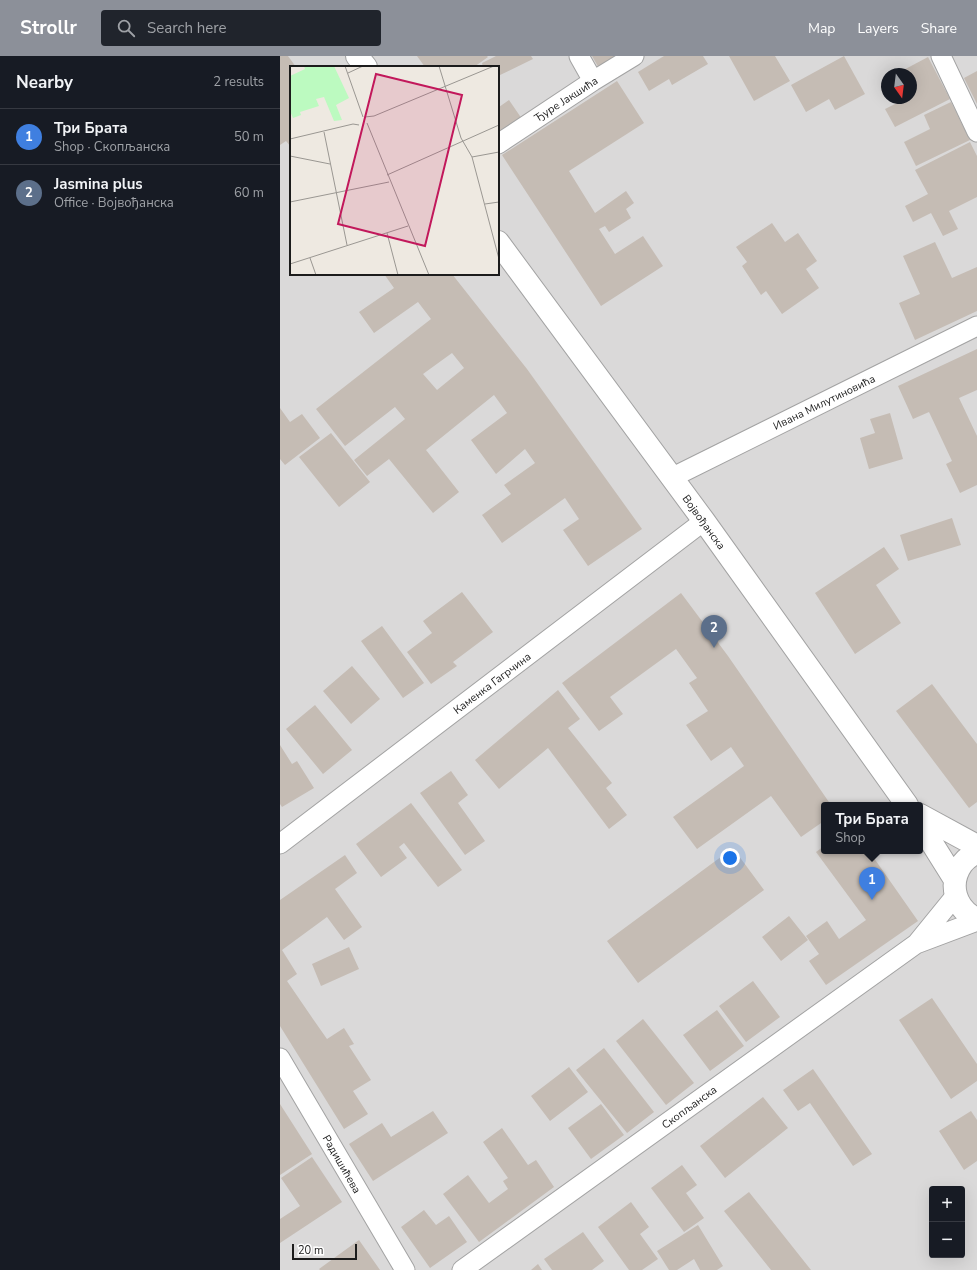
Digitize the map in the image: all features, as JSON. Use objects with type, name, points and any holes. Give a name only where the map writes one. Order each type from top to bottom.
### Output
[{"type":"street","points":[[358,56],[365,66]]},
{"type":"street","points":[[579,56],[593,81]]},
{"type":"street","name":"Ђуре Јакшића","points":[[499,143],[593,81],[634,56]]},
{"type":"street","points":[[941,56],[977,132]]},
{"type":"street","name":"Војвођанска","points":[[499,243],[704,521],[905,802]]},
{"type":"street","name":"Ивана Милутиновића","points":[[671,478],[977,326]]},
{"type":"street","name":"Каменка Гагрчина","points":[[280,844],[704,521]]},
{"type":"street","points":[[923,817],[977,846]]},
{"type":"street","points":[[923,829],[955,888],[959,904],[977,920]]},
{"type":"street","points":[[955,888],[958,870],[965,861],[977,853]]},
{"type":"street","name":"Скопљанска","points":[[916,944],[955,888]]},
{"type":"street","name":"Скопљанска","points":[[462,1270],[916,944],[977,920]]},
{"type":"street","name":"Радишићева","points":[[280,1058],[405,1270]]},
{"type":"shaded area","points":[[280,56],[977,56],[977,1270],[280,1270]]},
{"type":"building","points":[[280,56],[288,56],[295,66],[290,66],[290,146],[286,141],[280,145]]},
{"type":"building","points":[[417,56],[488,57],[475,66],[424,66]]},
{"type":"building","points":[[496,56],[531,56],[533,59],[499,76],[499,66],[483,66],[482,63]]},
{"type":"building","points":[[592,56],[624,56],[600,70]]},
{"type":"building","points":[[664,56],[703,56],[708,64],[672,85],[669,79],[649,91],[638,72]]},
{"type":"building","points":[[729,56],[775,56],[790,81],[754,101]]},
{"type":"building","points":[[844,56],[865,94],[835,110],[829,99],[806,112],[791,85]]},
{"type":"building","points":[[928,57],[950,99],[895,127],[885,109],[895,104],[917,104],[917,68],[907,68]]},
{"type":"building","points":[[977,71],[977,104],[964,78]]},
{"type":"building","points":[[617,81],[644,123],[569,171],[595,213],[626,191],[634,203],[626,209],[631,218],[609,232],[605,226],[599,229],[615,254],[643,236],[663,266],[601,306],[502,155]]},
{"type":"building","points":[[509,100],[522,119],[499,136],[499,107]]},
{"type":"building","points":[[951,102],[970,140],[916,166],[904,142],[930,129],[924,115]]},
{"type":"building","points":[[970,142],[977,156],[977,197],[949,211],[958,229],[943,236],[931,213],[913,222],[905,206],[928,194],[915,170]]},
{"type":"building","points":[[772,223],[785,242],[798,233],[817,261],[806,269],[819,288],[782,314],[766,291],[761,295],[742,266],[747,262],[736,247]]},
{"type":"building","points":[[935,242],[952,278],[977,267],[977,311],[915,340],[899,303],[920,294],[903,256]]},
{"type":"building","points":[[385,275],[453,275],[527,369],[642,529],[588,566],[563,530],[579,519],[565,498],[502,543],[482,515],[511,494],[504,485],[535,463],[525,449],[496,474],[471,440],[507,413],[494,395],[426,450],[459,492],[433,513],[389,459],[367,476],[354,460],[405,419],[395,407],[345,446],[316,409],[431,319],[418,302],[374,333],[359,312],[394,288]],"holes":[[[452,353],[464,368],[437,390],[423,374]]]},
{"type":"building","points":[[977,349],[977,390],[959,398],[977,436],[977,485],[960,493],[946,464],[952,461],[929,412],[913,419],[898,386]]},
{"type":"building","points":[[280,408],[290,422],[302,414],[320,438],[285,465],[280,459]]},
{"type":"building","points":[[890,413],[903,459],[869,469],[860,438],[875,433],[870,419]]},
{"type":"building","points":[[331,433],[370,482],[339,507],[299,457]]},
{"type":"building","points":[[952,518],[961,545],[908,561],[900,535]]},
{"type":"building","points":[[884,547],[899,569],[876,585],[901,623],[855,654],[815,593]]},
{"type":"building","points":[[462,592],[493,632],[453,662],[457,666],[431,684],[407,652],[432,633],[423,621]]},
{"type":"building","points":[[681,593],[728,656],[829,802],[821,802],[821,823],[801,837],[771,796],[697,849],[673,817],[744,766],[731,747],[711,761],[686,725],[708,711],[689,683],[697,678],[676,649],[610,697],[623,714],[599,731],[562,683]]},
{"type":"building","points":[[382,626],[424,683],[403,698],[361,641]]},
{"type":"building","points":[[352,666],[380,699],[351,724],[323,691]]},
{"type":"building","points":[[932,684],[977,744],[977,802],[969,808],[896,711]]},
{"type":"building","points":[[558,690],[580,719],[568,728],[612,783],[606,788],[627,815],[609,829],[548,748],[499,789],[475,760]]},
{"type":"building","points":[[315,705],[352,750],[323,774],[286,729]]},
{"type":"building","points":[[280,745],[292,764],[297,761],[314,788],[282,807],[280,804]]},
{"type":"building","points":[[451,771],[468,795],[458,803],[485,841],[465,855],[420,793]]},
{"type":"building","points":[[411,803],[462,870],[438,887],[404,843],[399,847],[407,858],[381,877],[356,844]]},
{"type":"building","points":[[733,848],[764,890],[638,983],[607,941]]},
{"type":"building","points":[[821,848],[821,854],[871,854],[918,921],[826,985],[809,961],[819,954],[806,936],[827,921],[839,939],[866,920],[816,852]]},
{"type":"building","points":[[345,855],[357,873],[335,889],[362,927],[344,940],[327,917],[282,950],[297,974],[287,981],[313,1019],[327,1039],[344,1028],[354,1044],[349,1046],[371,1080],[353,1091],[368,1114],[344,1129],[280,1026],[280,900]]},
{"type":"building","points":[[789,916],[808,940],[781,961],[762,937]]},
{"type":"building","points":[[349,947],[359,969],[321,986],[312,964]]},
{"type":"building","points":[[753,981],[780,1017],[746,1042],[719,1006]]},
{"type":"building","points":[[932,998],[977,1064],[977,1081],[951,1099],[899,1020]]},
{"type":"building","points":[[717,1010],[744,1046],[710,1071],[683,1035]]},
{"type":"building","points":[[643,1019],[694,1083],[666,1105],[616,1041]]},
{"type":"building","points":[[604,1048],[654,1112],[627,1133],[576,1070]]},
{"type":"building","points":[[569,1067],[588,1092],[550,1121],[531,1096]]},
{"type":"building","points":[[813,1069],[872,1154],[853,1166],[810,1103],[798,1111],[783,1090]]},
{"type":"building","points":[[763,1097],[788,1128],[725,1178],[700,1146]]},
{"type":"building","points":[[280,1104],[312,1154],[280,1175]]},
{"type":"building","points":[[601,1104],[624,1135],[591,1159],[568,1128]]},
{"type":"building","points":[[433,1111],[448,1133],[373,1181],[349,1144],[382,1123],[391,1137]]},
{"type":"building","points":[[971,1111],[977,1120],[977,1161],[964,1170],[939,1131]]},
{"type":"building","points":[[502,1128],[528,1165],[536,1160],[554,1187],[479,1242],[443,1194],[468,1175],[489,1203],[508,1189],[503,1181],[508,1178],[483,1142]]},
{"type":"building","points":[[312,1157],[342,1202],[280,1243],[280,1219],[300,1206],[281,1178]]},
{"type":"building","points":[[682,1165],[697,1185],[686,1193],[704,1218],[684,1232],[651,1188]]},
{"type":"building","points":[[749,1192],[811,1270],[771,1270],[724,1211]]},
{"type":"building","points":[[631,1202],[649,1227],[640,1234],[658,1259],[642,1270],[629,1270],[598,1227]]},
{"type":"building","points":[[424,1210],[436,1225],[449,1216],[467,1242],[430,1268],[401,1227]]},
{"type":"building","points":[[698,1225],[723,1266],[717,1270],[700,1270],[694,1259],[677,1270],[669,1270],[657,1251]]},
{"type":"building","points":[[583,1232],[604,1261],[592,1270],[552,1270],[544,1259]]},
{"type":"building","points":[[359,1240],[380,1270],[319,1269]]},
{"type":"building","points":[[538,1264],[542,1270],[531,1270]]},
{"type":"place","name":"Jasmina plus","points":[[714,648]]},
{"type":"place","name":"Три Брата","points":[[872,900]]}]
